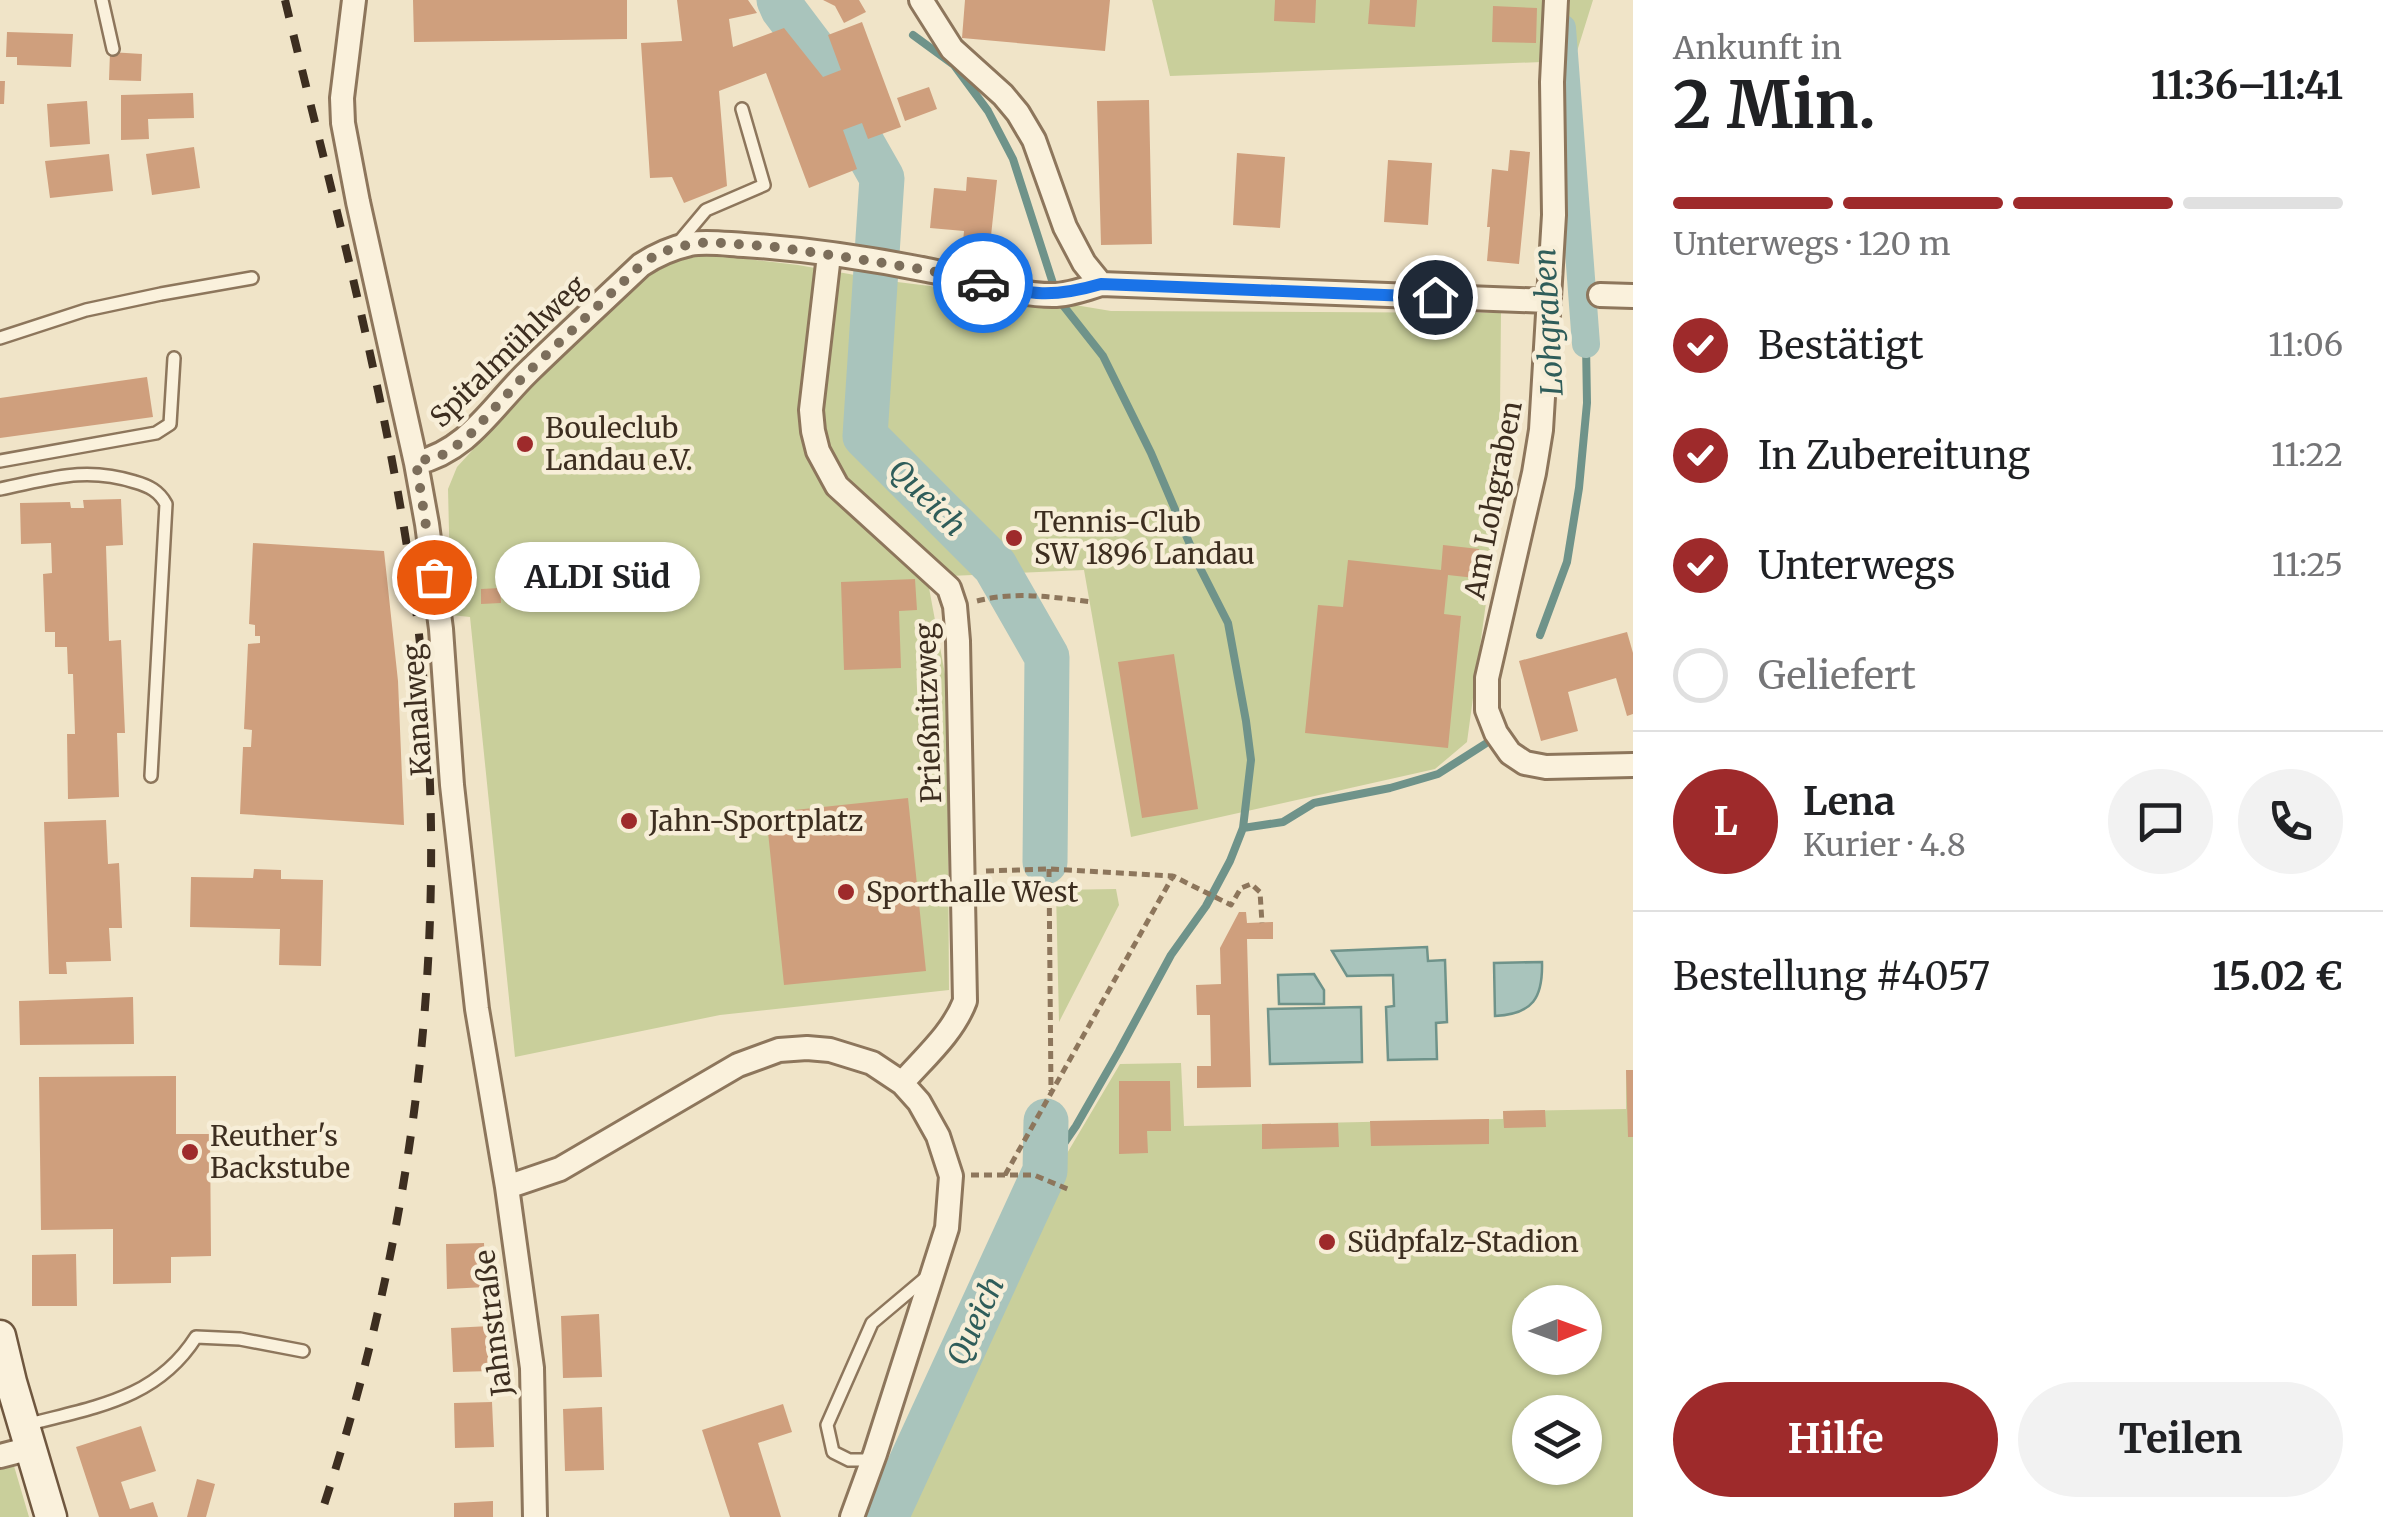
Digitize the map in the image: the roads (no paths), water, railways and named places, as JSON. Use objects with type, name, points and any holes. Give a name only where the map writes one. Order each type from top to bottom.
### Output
[{"type":"street","name":"Kanalweg","points":[[354,0],[342,98],[343,123],[427,524],[439,612],[463,898],[494,1124]]},
{"type":"street","points":[[921,0],[952,49],[1018,113],[1034,140],[1066,227],[1084,263],[1101,284]]},
{"type":"street","name":"Am Lohgraben","points":[[1556,0],[1552,82],[1554,215],[1540,430],[1534,474],[1487,678],[1487,710],[1496,733],[1510,752],[1525,762],[1546,767],[1633,765]]},
{"type":"street","name":"Spitalmühlweg","points":[[416,462],[442,455],[466,439],[525,375],[641,265],[657,254],[692,244],[776,247],[840,256],[1023,292],[1068,294],[1101,284],[1548,301]]},
{"type":"street","name":"Prießnitzweg","points":[[840,256],[811,410],[818,452],[837,486],[949,588],[958,641],[965,1000],[950,1029],[902,1083]]},
{"type":"street","points":[[1600,295],[1633,296]]},
{"type":"street","points":[[506,1187],[560,1169],[738,1065],[779,1050],[808,1048],[852,1055],[902,1083],[932,1122],[944,1150],[951,1176],[951,1198],[946,1228],[852,1517]]},
{"type":"street","name":"Jahnstraße","points":[[494,1124],[532,1368],[535,1517]]},
{"type":"street","points":[[0,1336],[52,1517]]},
{"type":"street","points":[[0,1456],[28,1437]]},
{"type":"lane","points":[[102,0],[113,49]]},
{"type":"lane","points":[[674,248],[706,210],[764,186],[742,110]]},
{"type":"lane","points":[[0,338],[86,310],[252,278]]},
{"type":"lane","points":[[0,461],[156,434],[170,424],[174,358]]},
{"type":"lane","points":[[0,489],[100,473],[141,484],[160,493],[166,504],[152,776]]},
{"type":"lane","points":[[873,1460],[849,1460],[834,1452],[827,1426],[872,1324],[932,1272]]},
{"type":"lane","points":[[28,1437],[139,1391],[169,1370],[196,1338],[240,1339],[303,1351]]},
{"type":"water","points":[[1427,947],[1428,961],[1445,960],[1447,1022],[1436,1023],[1437,1059],[1388,1060],[1386,1007],[1394,1006],[1393,975],[1347,976],[1332,951]]},
{"type":"water","points":[[1542,962],[1538,994],[1533,1002],[1519,1012],[1495,1016],[1494,963]]},
{"type":"water","points":[[1314,974],[1324,990],[1324,1004],[1279,1004],[1278,975]]},
{"type":"water","points":[[1361,1007],[1362,1062],[1270,1064],[1268,1009]]},
{"type":"waterway","name":"Queich","points":[[779,0],[832,74]]},
{"type":"waterway","name":"Lohgraben","points":[[1562,28],[1586,344]]},
{"type":"waterway","points":[[913,35],[954,65],[988,111],[1013,159],[1058,299],[1103,356],[1151,453],[1228,623],[1251,760],[1243,828],[1230,861],[1206,906],[1171,955],[1076,1126],[1045,1171]]},
{"type":"waterway","name":"Queich","points":[[853,127],[882,178],[865,436],[995,566],[1047,657],[1045,862]]},
{"type":"waterway","name":"Lohgraben","points":[[1540,635],[1567,562],[1579,488],[1587,403],[1586,344]]},
{"type":"waterway","name":"Lohgraben","points":[[1243,828],[1283,822],[1314,803],[1438,774],[1485,744]]},
{"type":"waterway","name":"Queich","points":[[886,1517],[1045,1171],[1046,1121]]},
{"type":"railway","points":[[285,0],[352,275],[396,483],[423,675],[430,797],[430,919],[422,1040],[407,1161],[385,1281],[356,1400],[320,1517]]},
{"type":"place","name":"Bouleclub Landau e.V.","points":[[525,444]]},
{"type":"place","name":"Tennis-Club SW 1896 Landau","points":[[1014,538]]},
{"type":"place","name":"ALDI Süd","points":[[434,577]]},
{"type":"place","name":"Jahn-Sportplatz","points":[[629,821]]},
{"type":"place","name":"Sporthalle West","points":[[846,892]]},
{"type":"place","name":"Reuther's Backstube","points":[[190,1152]]},
{"type":"place","name":"Südpfalz-Stadion","points":[[1327,1242]]}]
